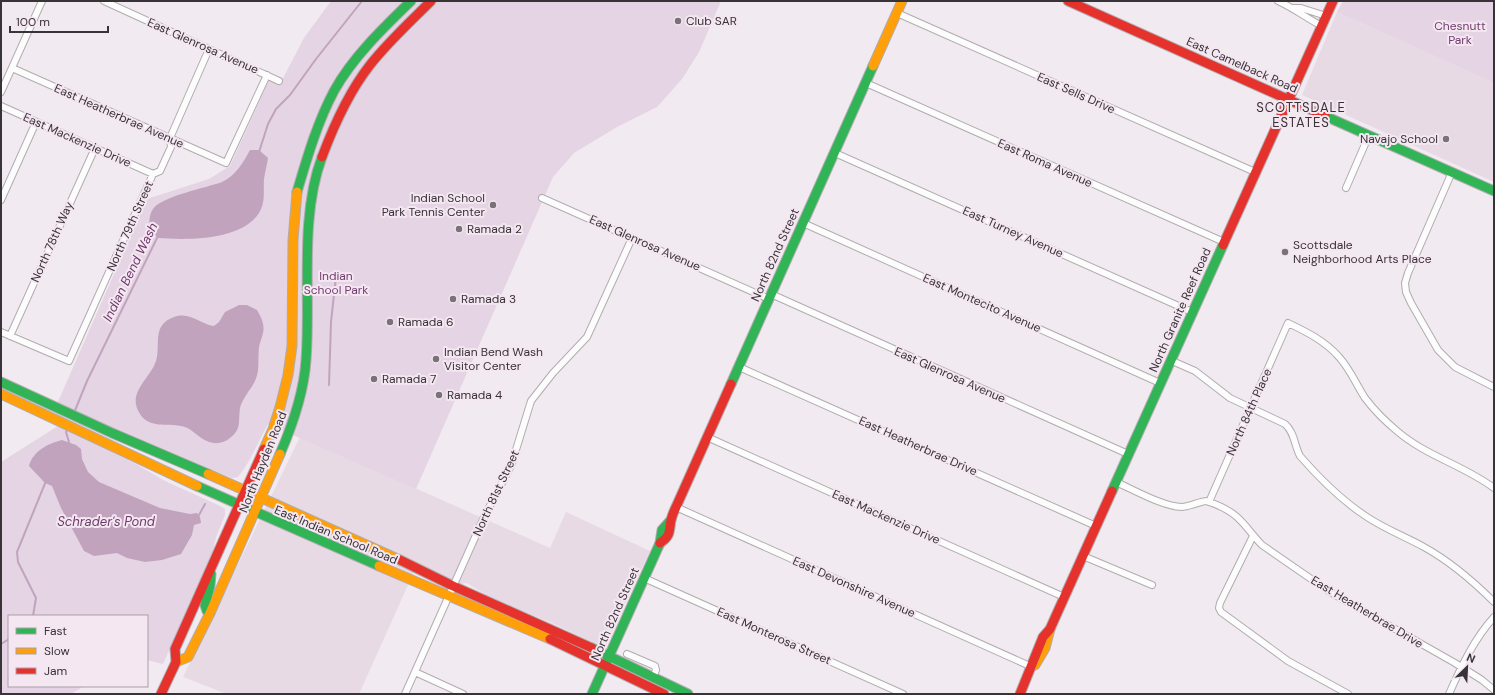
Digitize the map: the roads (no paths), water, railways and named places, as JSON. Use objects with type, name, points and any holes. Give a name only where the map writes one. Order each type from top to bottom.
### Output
[{"type":"main road","name":"North Hayden Road","points":[[161,694],[176,662],[175,649],[273,429],[280,407],[290,367],[292,346],[293,240],[296,195],[314,135],[334,91],[350,68],[376,36],[411,1]]},
{"type":"main road","name":"North Hayden Road","points":[[176,662],[188,657],[210,613],[256,512],[293,424],[303,381],[307,342],[309,224],[312,195],[321,159],[336,121],[361,78],[382,51],[432,1]]},
{"type":"main road","name":"North 82nd Street","points":[[592,694],[660,543],[659,537],[676,507],[902,1]]},
{"type":"main road","name":"East Camelback Road","points":[[1068,1],[1494,191]]},
{"type":"main road","name":"North Granite Reef Road","points":[[1020,694],[1043,637],[1050,629],[1333,1]]},
{"type":"main road","name":"East Indian School Road","points":[[1,382],[92,424],[225,481],[377,549],[453,586],[551,629],[682,693]]},
{"type":"main road","name":"East Indian School Road","points":[[1,394],[239,505],[351,555],[547,638],[604,667],[664,694]]},
{"type":"main road","points":[[210,613],[207,611],[205,605],[210,586],[213,562]]},
{"type":"street","points":[[2,89],[42,1]]},
{"type":"street","name":"East Glenrosa Avenue","points":[[104,1],[279,81]]},
{"type":"street","points":[[1278,1],[1293,8],[1298,13],[1322,26]]},
{"type":"street","points":[[1293,8],[1301,8],[1326,16]]},
{"type":"street","name":"East Sells Drive","points":[[897,13],[1256,172]]},
{"type":"street","name":"North 79th Street","points":[[10,336],[69,361],[153,174],[160,171],[163,165],[171,147],[170,138],[209,49]]},
{"type":"street","name":"East Heatherbrae Avenue","points":[[12,68],[226,163],[267,75]]},
{"type":"street","name":"East Roma Avenue","points":[[866,83],[1224,242]]},
{"type":"street","name":"East Mackenzie Drive","points":[[1,106],[153,174]]},
{"type":"street","points":[[1,200],[36,122]]},
{"type":"street","points":[[1346,188],[1369,135]]},
{"type":"street","name":"North 78th Way","points":[[10,336],[95,148]]},
{"type":"street","name":"East Turney Avenue","points":[[834,153],[1192,312]]},
{"type":"street","points":[[1452,172],[1408,273],[1405,283],[1406,292],[1411,304],[1438,350],[1455,367],[1494,387]]},
{"type":"street","name":"East Glenrosa Avenue","points":[[542,198],[1128,454]]},
{"type":"street","name":"East Montecito Avenue","points":[[803,223],[1160,383]]},
{"type":"street","name":"North 81st Street","points":[[405,694],[485,515],[511,466],[531,401],[553,373],[587,337],[632,238]]},
{"type":"street","name":"North 84th Place","points":[[1209,502],[1288,323],[1308,332],[1327,345],[1346,366],[1365,398],[1397,431],[1417,446],[1466,470],[1494,488]]},
{"type":"street","points":[[1,332],[10,336]]},
{"type":"street","points":[[1170,360],[1195,371],[1230,398],[1279,421],[1289,428],[1293,435],[1296,450],[1329,488],[1374,522],[1440,557],[1478,586],[1494,602]]},
{"type":"street","name":"East Heatherbrae Drive","points":[[739,367],[1096,526]]},
{"type":"street","name":"East Mackenzie Drive","points":[[707,437],[1064,597]]},
{"type":"street","points":[[1116,482],[1175,507],[1184,507],[1201,502],[1209,502]]},
{"type":"street","name":"East Heatherbrae Drive","points":[[1209,502],[1230,512],[1238,518],[1262,545],[1330,592],[1461,667],[1482,680],[1494,690]]},
{"type":"street","name":"East Devonshire Avenue","points":[[676,507],[1032,667]]},
{"type":"street","points":[[1253,536],[1220,603],[1219,608],[1224,614],[1288,661],[1348,694]]},
{"type":"street","points":[[1083,556],[1152,585]]},
{"type":"street","name":"East Monterosa Street","points":[[644,578],[903,694]]},
{"type":"street","points":[[1449,694],[1461,667],[1480,634],[1494,617]]},
{"type":"street","points":[[627,654],[655,666],[656,670],[653,678]]},
{"type":"street","points":[[415,672],[463,694]]},
{"type":"water","points":[[250,150],[259,150],[268,158],[264,179],[263,205],[259,213],[251,222],[240,229],[213,237],[183,239],[158,238],[150,229],[149,221],[151,214],[153,209],[158,204],[175,196],[222,182],[239,168]]},
{"type":"water","points":[[239,305],[247,305],[257,310],[262,321],[263,333],[259,347],[257,375],[241,404],[239,424],[234,435],[225,441],[213,443],[204,440],[185,427],[155,424],[144,419],[136,406],[137,393],[156,361],[158,336],[162,325],[174,317],[185,316],[214,326],[219,322],[225,312]]},
{"type":"water","name":"Schrader's Pond","points":[[62,440],[76,445],[81,449],[82,459],[88,472],[99,482],[160,508],[190,514],[197,513],[200,517],[201,523],[194,525],[192,535],[181,554],[162,560],[145,562],[127,558],[117,553],[94,556],[84,551],[61,508],[52,486],[45,483],[29,466],[37,452]]},
{"type":"waterway","name":"Indian Bend Wash","points":[[259,152],[268,124],[276,109],[290,95],[316,59],[362,1]]},
{"type":"waterway","name":"Indian Bend Wash","points":[[74,413],[87,381],[158,236]]},
{"type":"waterway","points":[[329,385],[331,322],[336,276]]},
{"type":"waterway","name":"Indian Bend Wash","points":[[68,428],[66,432],[69,442],[68,444]]},
{"type":"waterway","name":"Indian Bend Wash","points":[[33,615],[36,598],[18,562],[17,552],[46,481]]},
{"type":"waterway","points":[[199,515],[205,504]]},
{"type":"waterway","name":"Indian Bend Wash","points":[[1,644],[8,640]]},
{"type":"place","name":"Club SAR","points":[[678,21]]},
{"type":"place","name":"Navajo School","points":[[1446,139]]},
{"type":"place","name":"Indian School Park Tennis Center","points":[[493,205]]},
{"type":"place","name":"Ramada 2","points":[[459,229]]},
{"type":"place","name":"Scottsdale Neighborhood Arts Place","points":[[1285,252]]},
{"type":"place","name":"Ramada 3","points":[[453,299]]},
{"type":"place","name":"Ramada 6","points":[[390,322]]},
{"type":"place","name":"Indian Bend Wash Visitor Center","points":[[436,359]]},
{"type":"place","name":"Ramada 7","points":[[374,379]]},
{"type":"place","name":"Ramada 4","points":[[439,395]]},
{"type":"district","name":"SCOTTSDALE ESTATES","points":[[1301,114]]},
{"type":"park label","name":"Chesnutt Park","points":[[1460,33]]},
{"type":"park label","name":"Indian School Park","points":[[336,283]]}]
